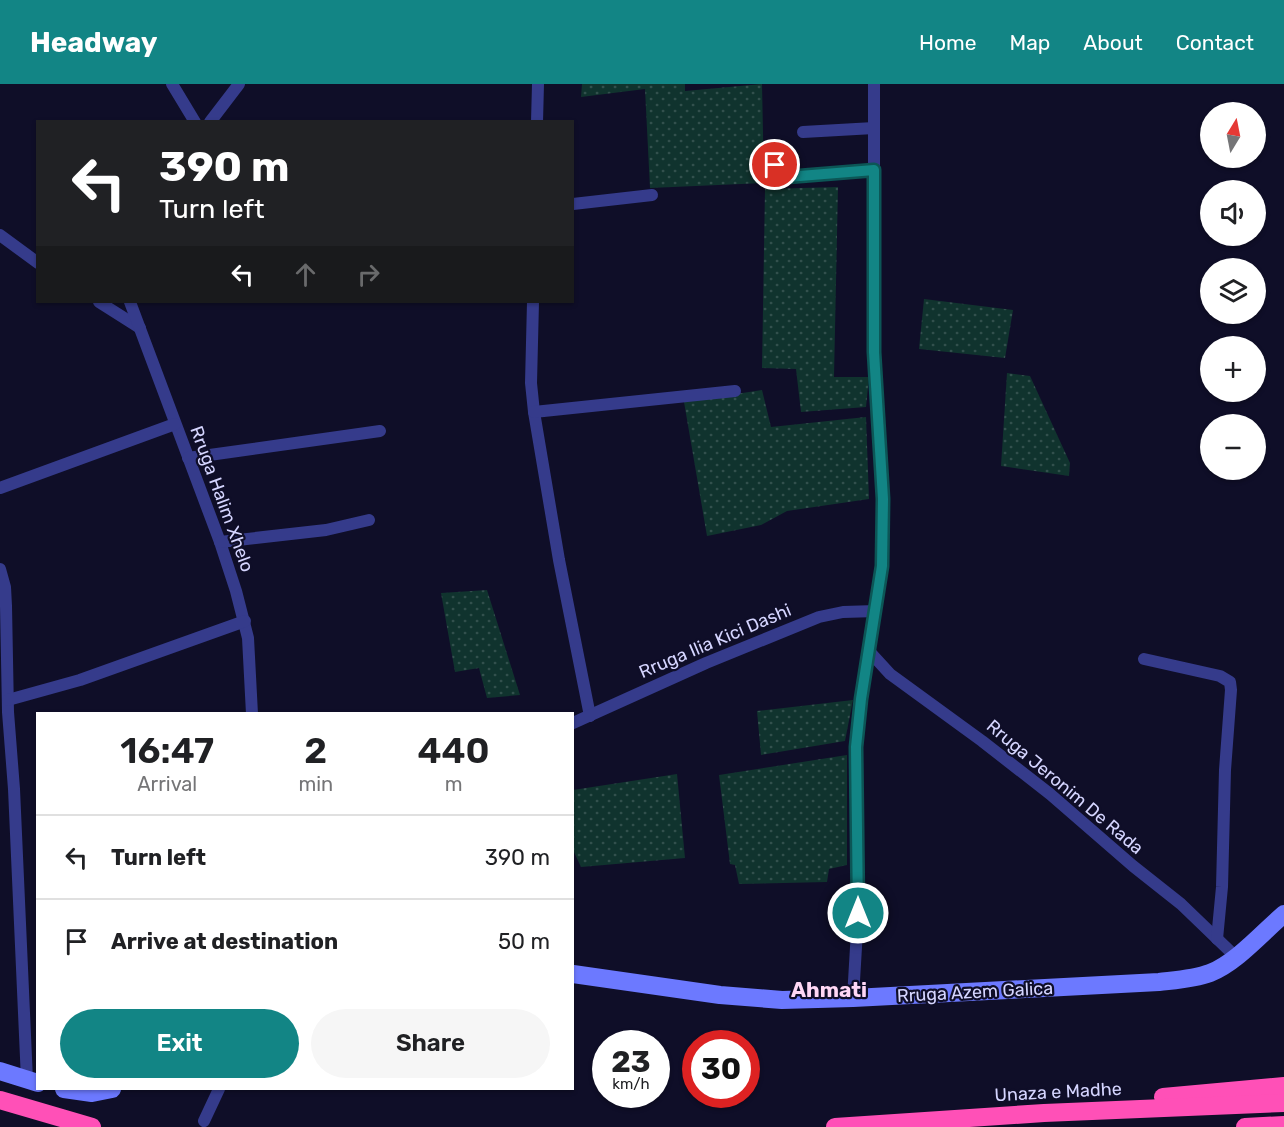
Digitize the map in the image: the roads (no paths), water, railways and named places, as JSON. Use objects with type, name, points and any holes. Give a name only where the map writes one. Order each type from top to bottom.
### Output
[{"type":"highway","points":[[929,1120],[1003,1107],[1165,1097],[1284,1086]]},
{"type":"highway","points":[[0,1100],[92,1127]]},
{"type":"highway","name":"Unaza e Madhe","points":[[835,1127],[1044,1113],[1284,1102]]},
{"type":"highway","points":[[1245,1127],[1284,1125]]},
{"type":"main road","name":"Rruga Azem Galica","points":[[574,974],[741,998],[782,1000],[1159,982],[1210,973],[1236,957],[1284,914]]},
{"type":"main road","points":[[0,1071],[32,1081]]},
{"type":"main road","points":[[71,1090],[92,1093],[107,1090]]},
{"type":"street","points":[[172,84],[194,120]]},
{"type":"street","points":[[212,120],[239,84]]},
{"type":"street","points":[[537,120],[538,84]]},
{"type":"street","points":[[853,998],[858,913],[856,747],[861,699],[882,566],[883,499],[874,352],[874,84]]},
{"type":"street","points":[[803,132],[874,128]]},
{"type":"street","points":[[775,165],[787,177],[874,170]]},
{"type":"street","points":[[574,204],[652,195]]},
{"type":"street","points":[[0,235],[36,262]]},
{"type":"street","points":[[101,303],[140,328]]},
{"type":"street","name":"Rruga Halim Xhelo","points":[[130,303],[220,542],[245,621],[252,712]]},
{"type":"street","points":[[533,303],[531,383],[534,412],[559,560],[590,716]]},
{"type":"street","points":[[534,412],[735,391]]},
{"type":"street","points":[[0,488],[175,424]]},
{"type":"street","points":[[188,458],[380,431]]},
{"type":"street","points":[[220,542],[306,532],[369,520]]},
{"type":"street","points":[[0,569],[5,586],[8,700],[32,1081]]},
{"type":"street","name":"Rruga Ilia Kici Dashi","points":[[574,723],[706,663],[819,616],[843,612],[876,611]]},
{"type":"street","points":[[8,700],[80,680],[245,621]]},
{"type":"street","name":"Rruga Jeronim De Rada","points":[[868,651],[890,674],[1050,794],[1132,866],[1181,904],[1236,957]]},
{"type":"street","points":[[1144,659],[1220,676],[1230,682],[1222,829],[1222,887],[1217,939]]},
{"type":"street","points":[[204,1121],[219,1090]]},
{"type":"district","name":"Ahmati","points":[[829,990]]}]
